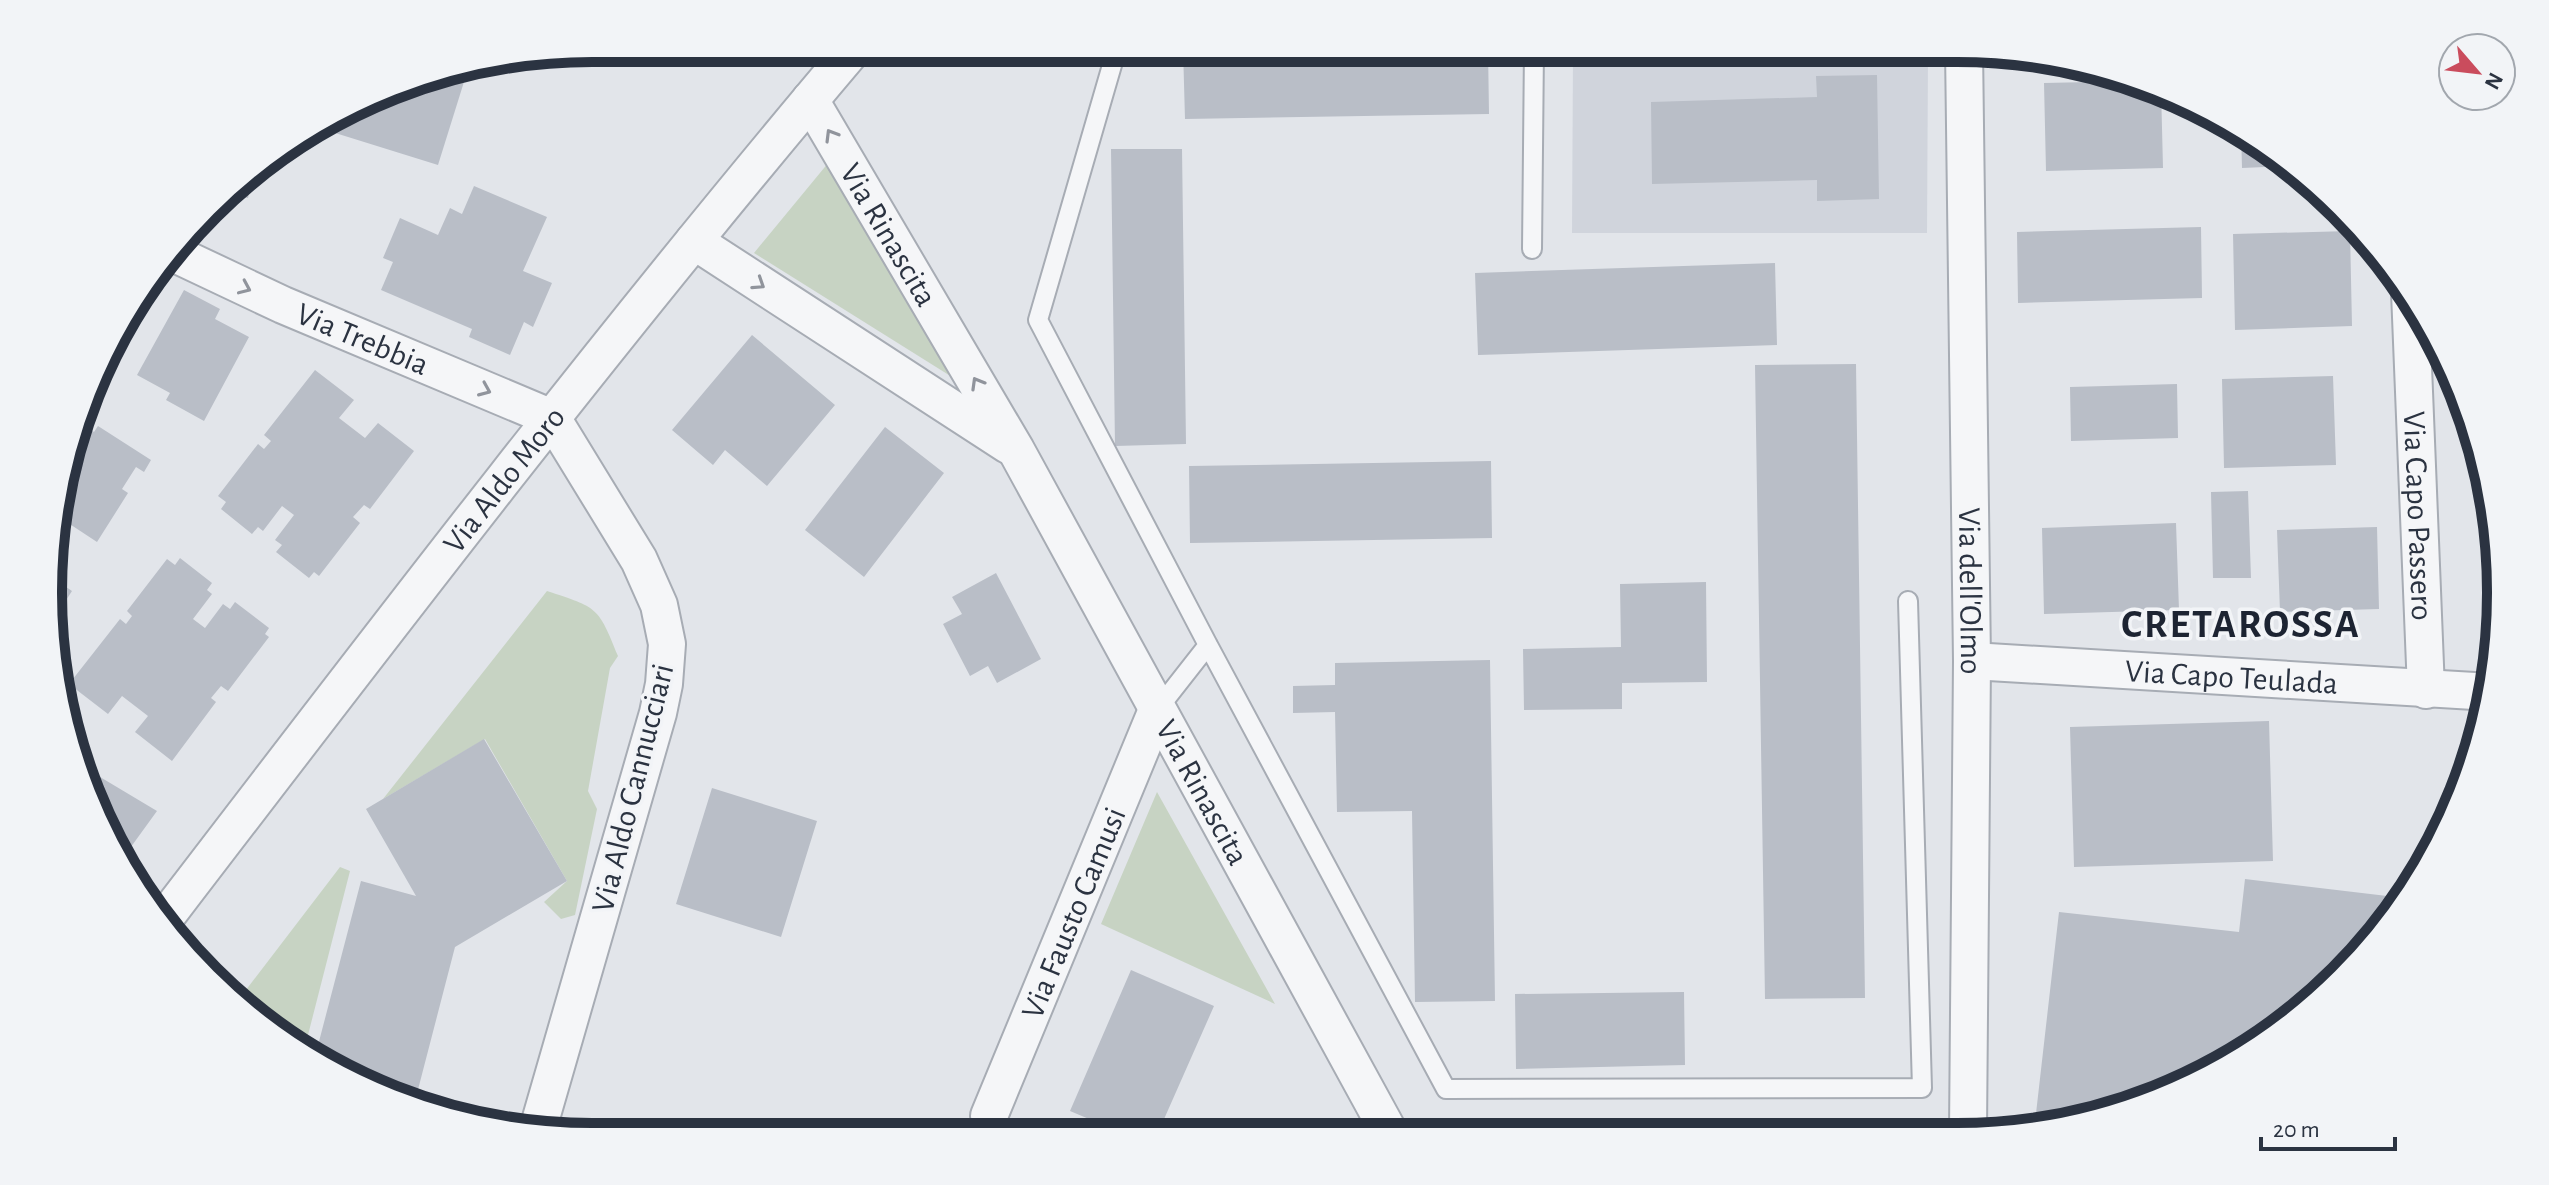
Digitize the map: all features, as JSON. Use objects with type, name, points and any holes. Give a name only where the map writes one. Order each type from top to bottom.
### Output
[{"type":"street","name":"Via Aldo Moro","points":[[170,912],[552,418],[842,62]]},
{"type":"street","name":"Via dell'Olmo","points":[[1964,62],[1972,661],[1968,1123]]},
{"type":"street","name":"Via Rinascita","points":[[810,100],[1016,450],[1384,1123]]},
{"type":"street","name":"Via Rinascita","points":[[694,241],[1016,450]]},
{"type":"street","name":"Via Trebbia","points":[[182,257],[283,305],[552,418]]},
{"type":"street","name":"Via Capo Passero","points":[[2411,319],[2426,690]]},
{"type":"street","name":"Via Aldo Cannucciari","points":[[540,1120],[654,728],[664,684],[667,644],[659,605],[639,560],[552,418]]},
{"type":"street","name":"Via Capo Teulada","points":[[1972,661],[2478,692]]},
{"type":"street","name":"Via Fausto Camusi","points":[[989,1116],[1157,710]]},
{"type":"lane","points":[[1113,62],[1038,320],[1446,1089],[1922,1088],[1908,601]]},
{"type":"lane","points":[[1532,249],[1534,62]]},
{"type":"lane","points":[[1157,710],[1208,645]]},
{"type":"shaded area","points":[[1573,62],[1928,62],[1927,233],[1572,233]]},
{"type":"green space","points":[[829,162],[960,382],[754,253]]},
{"type":"green space","points":[[547,591],[577,601],[594,611],[606,627],[618,656],[610,668],[588,791],[597,809],[575,915],[561,919],[544,902],[567,881],[485,739],[383,799]]},
{"type":"green space","points":[[1157,792],[1275,1004],[1101,924]]},
{"type":"green space","points":[[340,867],[350,871],[308,1035],[296,1032],[244,992]]},
{"type":"building","points":[[1183,62],[1488,62],[1489,114],[1185,119]]},
{"type":"building","points":[[1877,75],[1879,199],[1817,201],[1817,180],[1652,184],[1651,102],[1817,97],[1816,76]]},
{"type":"building","points":[[465,78],[438,165],[332,132],[389,102]]},
{"type":"building","points":[[2100,82],[2161,103],[2163,168],[2046,171],[2044,83]]},
{"type":"building","points":[[2241,145],[2272,167],[2242,168]]},
{"type":"building","points":[[1111,149],[1182,149],[1186,444],[1115,446]]},
{"type":"building","points":[[474,186],[547,217],[523,271],[552,283],[533,327],[524,322],[510,355],[469,337],[472,329],[381,290],[393,262],[383,258],[400,218],[438,235],[450,208],[462,214]]},
{"type":"building","points":[[2201,227],[2202,298],[2018,303],[2017,232]]},
{"type":"building","points":[[2345,231],[2350,238],[2352,326],[2235,330],[2233,234]]},
{"type":"building","points":[[1775,263],[1777,345],[1478,355],[1475,273]]},
{"type":"building","points":[[184,290],[220,309],[215,319],[249,337],[204,421],[166,400],[170,393],[137,375]]},
{"type":"building","points":[[752,335],[835,405],[767,486],[725,450],[713,465],[672,430]]},
{"type":"building","points":[[1856,364],[1865,998],[1765,999],[1755,365]]},
{"type":"building","points":[[315,370],[354,400],[339,418],[365,438],[378,423],[414,451],[370,509],[364,505],[353,517],[360,523],[319,576],[314,572],[309,578],[276,552],[282,545],[275,540],[294,515],[282,506],[263,531],[258,527],[252,534],[221,509],[226,502],[218,496],[258,444],[264,449],[271,441],[264,435]]},
{"type":"building","points":[[2333,376],[2336,465],[2224,468],[2222,379]]},
{"type":"building","points":[[2177,384],[2178,438],[2071,441],[2070,387]]},
{"type":"building","points":[[98,426],[151,460],[144,472],[136,467],[122,489],[128,493],[97,542],[67,522],[72,489],[88,428],[94,432]]},
{"type":"building","points":[[885,427],[944,473],[864,577],[805,530]]},
{"type":"building","points":[[1491,461],[1492,538],[1190,543],[1189,466]]},
{"type":"building","points":[[2248,491],[2251,578],[2213,578],[2211,492]]},
{"type":"building","points":[[2176,523],[2179,610],[2044,614],[2042,528]]},
{"type":"building","points":[[2377,527],[2379,609],[2280,612],[2277,530]]},
{"type":"building","points":[[180,558],[212,583],[207,590],[212,594],[193,619],[205,628],[223,604],[230,609],[235,602],[269,628],[265,634],[269,637],[228,691],[221,686],[211,698],[216,702],[172,761],[135,732],[148,716],[122,696],[108,714],[70,683],[120,619],[126,624],[132,616],[127,611],[167,559],[175,565]]},
{"type":"building","points":[[996,573],[1041,659],[997,683],[988,666],[970,676],[943,624],[962,614],[952,597]]},
{"type":"building","points":[[1706,582],[1707,682],[1622,683],[1622,709],[1524,710],[1523,649],[1621,647],[1620,584]]},
{"type":"building","points":[[62,584],[72,591],[62,606]]},
{"type":"building","points":[[1490,660],[1495,1001],[1415,1002],[1412,811],[1337,812],[1335,712],[1293,713],[1293,686],[1335,685],[1335,663]]},
{"type":"building","points":[[2269,721],[2273,861],[2074,867],[2070,727]]},
{"type":"building","points":[[484,739],[567,881],[455,947],[417,1093],[389,1083],[318,1046],[361,881],[416,896],[366,809]]},
{"type":"building","points":[[94,773],[157,811],[129,850]]},
{"type":"building","points":[[712,788],[817,821],[781,937],[676,904]]},
{"type":"building","points":[[2245,879],[2391,896],[2332,968],[2279,1013],[2222,1052],[2160,1083],[2127,1095],[2036,1117],[2059,912],[2239,932]]},
{"type":"building","points":[[1131,970],[1214,1006],[1162,1123],[1098,1123],[1070,1111]]},
{"type":"building","points":[[1684,992],[1685,1065],[1516,1069],[1515,994]]},
{"type":"district","name":"CRETAROSSA","points":[[2241,623]]}]
